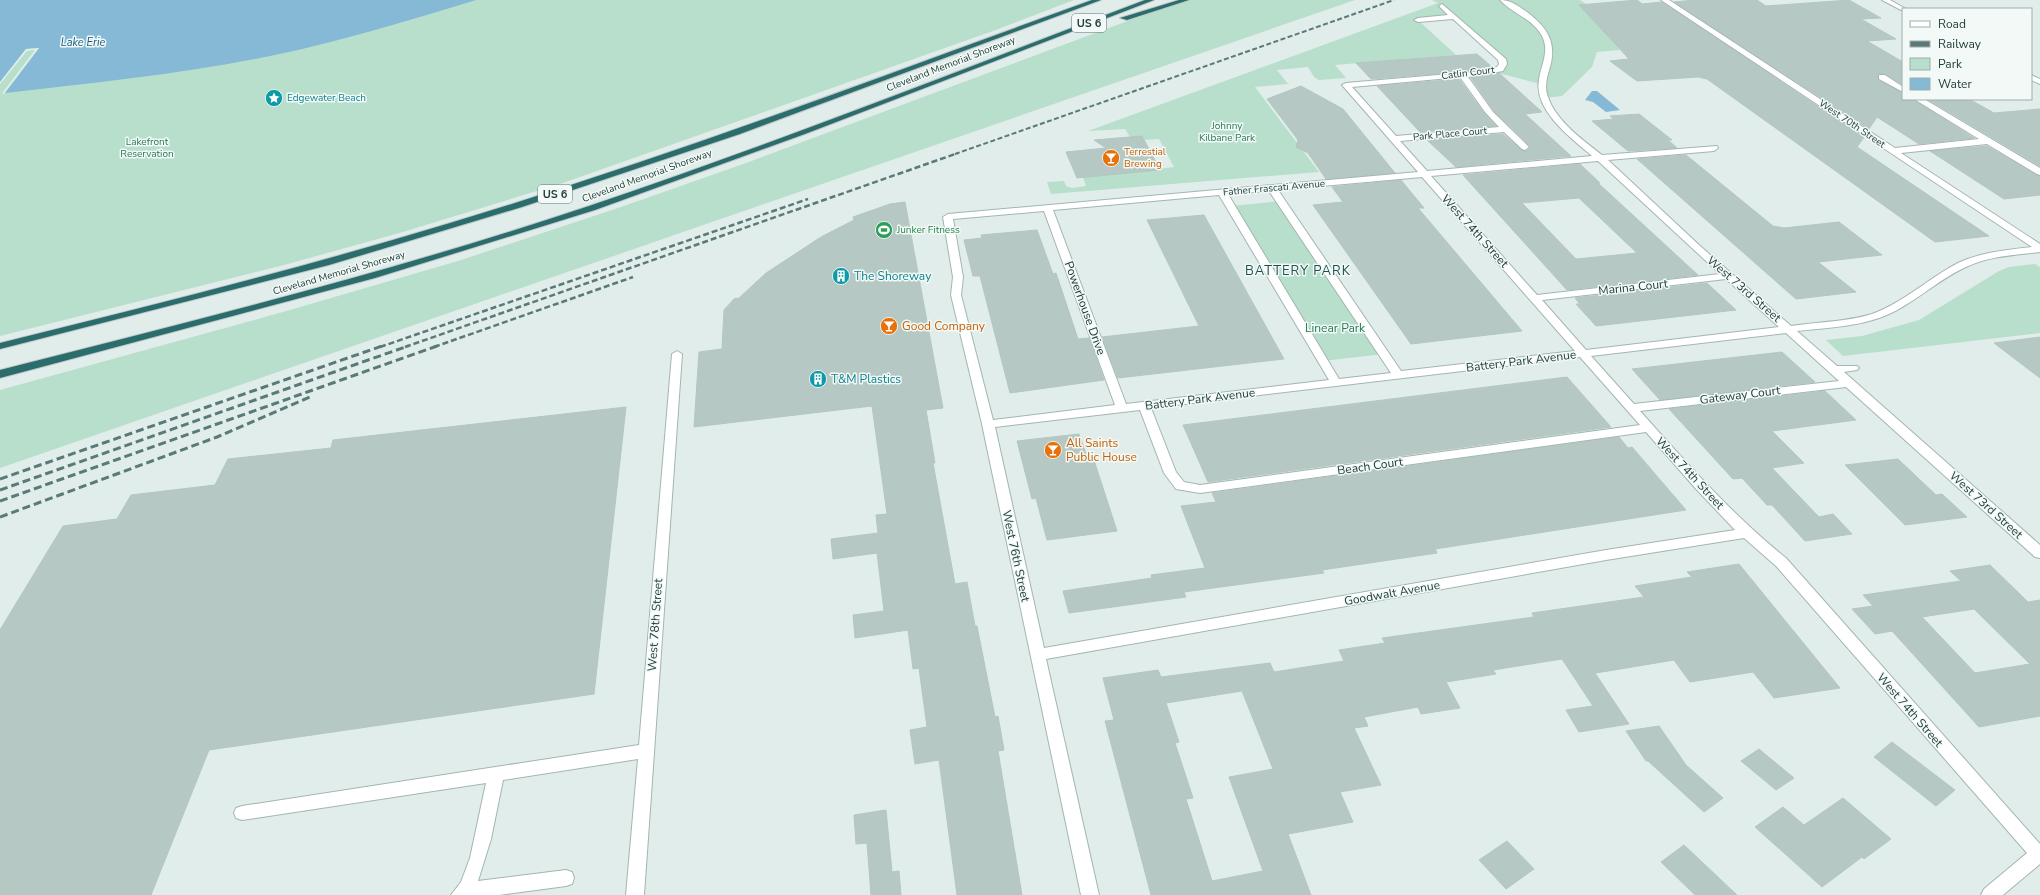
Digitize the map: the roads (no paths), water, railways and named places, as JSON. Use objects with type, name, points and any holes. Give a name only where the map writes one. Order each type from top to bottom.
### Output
[{"type":"highway","name":"Cleveland Memorial Shoreway","points":[[0,346],[288,273],[520,205],[723,136],[1098,0]]},
{"type":"highway","name":"Cleveland Memorial Shoreway","points":[[0,374],[318,291],[523,230],[694,172],[1151,0]]},
{"type":"highway","points":[[1027,47],[1186,0]]},
{"type":"street","name":"West 73rd Street","points":[[1503,0],[1532,20],[1546,39],[1549,54],[1541,84],[1548,105],[1560,121],[1730,276],[2040,553]]},
{"type":"street","name":"West 70th Street","points":[[1664,0],[2040,248]]},
{"type":"street","points":[[1885,0],[1902,8]]},
{"type":"street","name":"Catlin Court","points":[[1346,84],[1494,72],[1500,69],[1503,64],[1502,59],[1442,6]]},
{"type":"street","points":[[1418,20],[1454,17]]},
{"type":"street","name":"Park Place Court","points":[[1462,75],[1471,84],[1486,108],[1525,147]]},
{"type":"street","points":[[1882,77],[1902,89]]},
{"type":"street","name":"West 74th Street","points":[[1346,84],[1701,487],[1746,533],[1781,562],[2040,854]]},
{"type":"street","points":[[1920,100],[2040,172]]},
{"type":"street","name":"Park Place Court","points":[[1394,139],[1506,129]]},
{"type":"street","points":[[1893,151],[1988,141]]},
{"type":"street","name":"Father Frascati Avenue","points":[[948,217],[1714,148]]},
{"type":"street","points":[[1272,188],[1398,375]]},
{"type":"street","points":[[1222,192],[1336,383]]},
{"type":"street","name":"Powerhouse Drive","points":[[1048,208],[1122,408]]},
{"type":"street","name":"West 76th Street","points":[[948,217],[958,277],[956,295],[988,424],[1090,895]]},
{"type":"street","name":"Battery Park Avenue","points":[[988,424],[1848,322],[1875,316],[1891,309],[1962,265],[1994,254],[2040,248]]},
{"type":"street","name":"Marina Court","points":[[1535,298],[1730,276]]},
{"type":"street","name":"West 78th Street","points":[[635,895],[677,354]]},
{"type":"street","points":[[1835,370],[1853,368]]},
{"type":"street","name":"Gateway Court","points":[[1630,408],[1850,383]]},
{"type":"street","name":"Beach Court","points":[[1144,406],[1170,473],[1180,486],[1200,489],[1648,428]]},
{"type":"street","name":"Goodwalt Avenue","points":[[1037,655],[1606,555],[1746,533]]},
{"type":"street","points":[[242,813],[646,751]]},
{"type":"street","points":[[463,893],[478,859],[496,773]]},
{"type":"street","points":[[1990,895],[2040,854]]},
{"type":"street","points":[[463,893],[566,878]]},
{"type":"water","name":"Lake Erie","points":[[0,0],[476,0],[343,39],[262,58],[152,76],[5,93],[39,48],[26,49],[0,82]]},
{"type":"water","points":[[1592,91],[1597,91],[1620,110],[1606,112],[1593,102],[1585,100]]},
{"type":"railway","points":[[955,154],[1394,0]]},
{"type":"railway","points":[[405,347],[958,153]]},
{"type":"railway","points":[[380,347],[808,199]]},
{"type":"railway","points":[[434,347],[633,277]]},
{"type":"railway","points":[[0,479],[382,346]]},
{"type":"railway","points":[[0,490],[408,346]]},
{"type":"railway","points":[[0,501],[437,346]]},
{"type":"railway","points":[[0,517],[217,437],[310,397]]},
{"type":"place","name":"Edgewater Beach","points":[[274,98]]},
{"type":"place","name":"Terrestial Brewing","points":[[1111,158]]},
{"type":"place","name":"Junker Fitness","points":[[884,230]]},
{"type":"place","name":"The Shoreway","points":[[841,276]]},
{"type":"place","name":"Good Company","points":[[889,326]]},
{"type":"place","name":"T&M Plastics","points":[[818,379]]},
{"type":"place","name":"All Saints Public House","points":[[1053,450]]},
{"type":"district","name":"BATTERY PARK","points":[[1298,271]]},
{"type":"park label","name":"Johnny Kilbane Park","points":[[1227,132]]},
{"type":"park label","name":"Lakefront Reservation","points":[[147,148]]},
{"type":"park label","name":"Linear Park","points":[[1335,328]]}]
